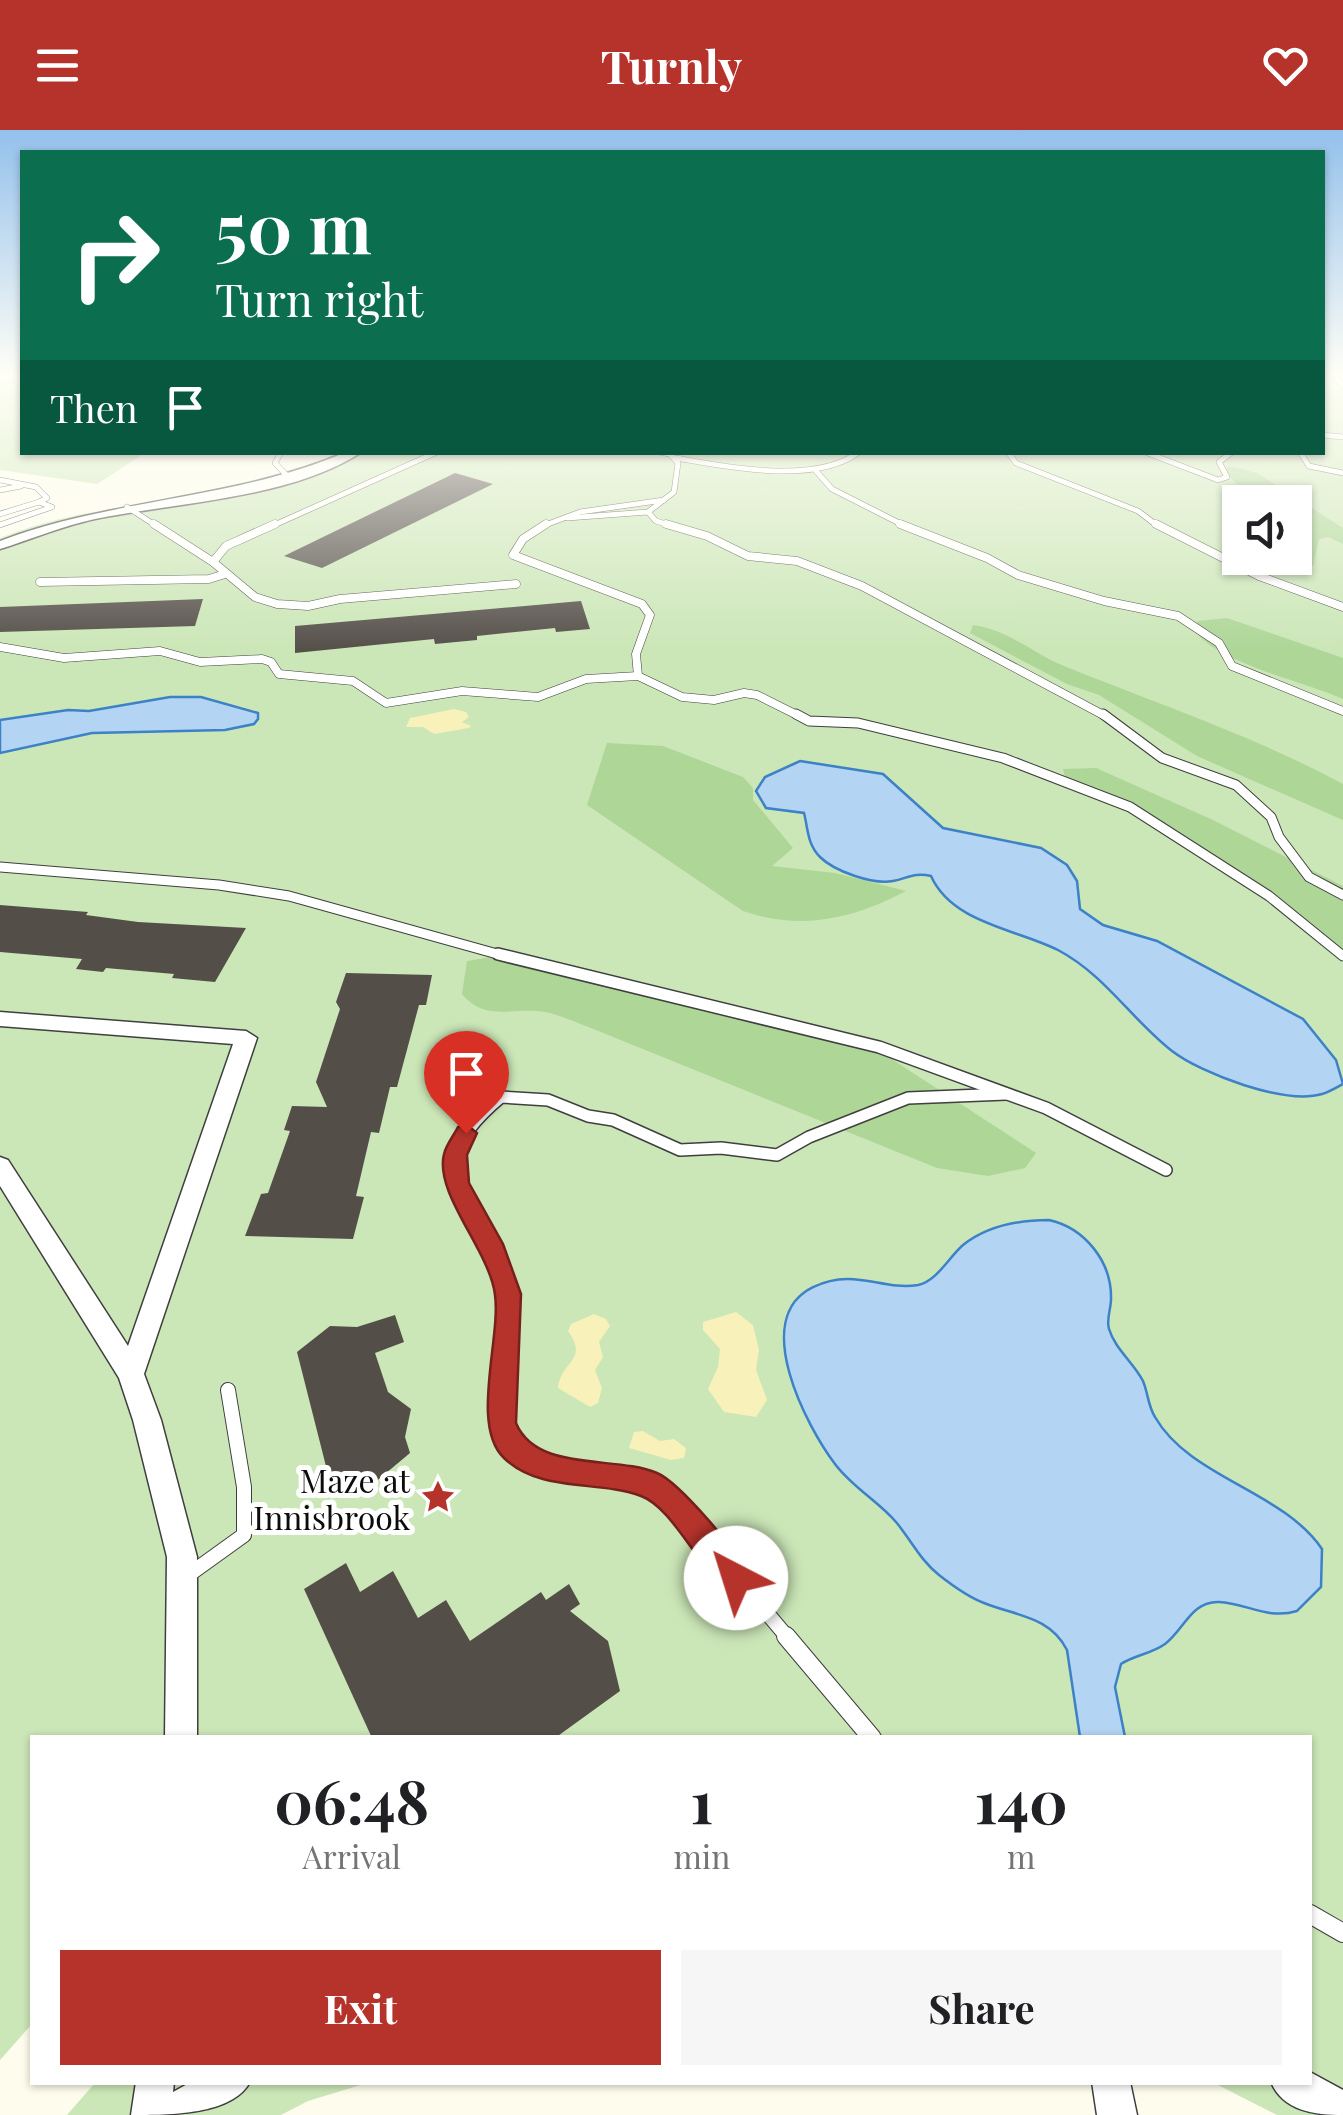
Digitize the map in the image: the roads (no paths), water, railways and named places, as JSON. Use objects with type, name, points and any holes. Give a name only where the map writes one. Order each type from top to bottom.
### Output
[{"type":"street","points":[[0,545],[51,526],[127,507],[262,488],[323,467]]},
{"type":"street","points":[[0,1019],[246,1038],[131,1374]]},
{"type":"street","points":[[0,1166],[131,1374],[147,1420],[182,1557],[181,1735]]},
{"type":"street","points":[[151,2115],[155,2085]]},
{"type":"street","points":[[171,2115],[226,2085]]},
{"type":"street","points":[[1112,2085],[1117,2115]]},
{"type":"street","points":[[1295,2085],[1343,2111]]},
{"type":"lane","points":[[279,467],[291,480]]},
{"type":"lane","points":[[213,562],[226,546],[404,467]]},
{"type":"lane","points":[[563,518],[648,512],[674,492],[675,467]]},
{"type":"lane","points":[[779,467],[816,471],[837,467]]},
{"type":"lane","points":[[1025,467],[1138,511],[1164,530],[1227,557],[1259,576],[1343,607]]},
{"type":"lane","points":[[1183,467],[1218,480],[1226,477],[1221,467]]},
{"type":"lane","points":[[1313,467],[1343,473]]},
{"type":"lane","points":[[816,471],[832,489],[877,515],[986,558],[1018,576],[1104,601],[1178,616],[1219,643],[1232,666],[1343,711]]},
{"type":"lane","points":[[0,480],[25,485],[46,498],[0,514]]},
{"type":"lane","points":[[0,490],[25,485]]},
{"type":"lane","points":[[638,676],[636,654],[650,615],[642,604],[513,555],[517,544],[579,509],[664,500]]},
{"type":"lane","points":[[0,525],[52,507],[39,502]]},
{"type":"lane","points":[[127,507],[213,562],[255,597],[277,604],[308,606],[340,599],[516,584]]},
{"type":"lane","points":[[648,512],[656,522],[707,536],[748,556],[796,561],[862,586],[1104,716],[1162,758],[1236,785],[1271,817],[1278,837],[1309,878],[1343,895]]},
{"type":"lane","points":[[40,582],[209,579],[225,574]]},
{"type":"lane","points":[[0,647],[64,658],[160,651],[200,662],[262,659],[270,662],[279,674],[353,681],[386,703],[462,691],[538,697],[586,679],[638,676],[682,697],[714,700],[744,692],[809,720],[858,724],[1044,772],[1130,808],[1269,896],[1343,956]]},
{"type":"lane","points":[[0,867],[219,885],[289,896],[465,946],[879,1046],[1046,1108],[1166,1170]]},
{"type":"lane","points":[[869,1735],[692,1524],[652,1485],[539,1464],[512,1448],[502,1423],[508,1294],[490,1244],[458,1184],[455,1155],[484,1111],[501,1097],[515,1095],[548,1100],[575,1112],[613,1120],[680,1150],[721,1148],[777,1155],[809,1137],[908,1098],[1006,1094]]},
{"type":"lane","points":[[182,1580],[244,1534],[244,1488],[228,1390]]},
{"type":"lane","points":[[1312,1915],[1343,1933]]},
{"type":"water","points":[[170,697],[201,697],[258,713],[258,719],[254,724],[225,730],[92,733],[0,753],[0,720],[68,710],[89,711]]},
{"type":"water","points":[[800,761],[883,774],[943,828],[1041,848],[1067,865],[1077,881],[1080,909],[1103,925],[1157,941],[1303,1019],[1336,1060],[1343,1084],[1325,1093],[1306,1096],[1266,1091],[1223,1078],[1172,1051],[1075,960],[969,915],[941,892],[931,876],[875,881],[834,867],[813,847],[804,813],[766,808],[756,791],[765,777]]},
{"type":"water","points":[[1049,1220],[1085,1239],[1107,1272],[1112,1336],[1139,1374],[1153,1413],[1171,1438],[1190,1455],[1284,1512],[1322,1549],[1321,1587],[1297,1611],[1276,1614],[1229,1603],[1209,1603],[1195,1611],[1165,1644],[1121,1664],[1115,1687],[1125,1735],[1080,1735],[1067,1650],[1060,1639],[1042,1624],[978,1601],[944,1579],[926,1563],[889,1514],[842,1472],[823,1447],[799,1400],[784,1347],[786,1323],[794,1302],[813,1287],[842,1279],[905,1286],[925,1283],[963,1245],[982,1233],[1015,1223]]},
{"type":"place","name":"Maze at Innisbrook","points":[[438,1497]]}]
